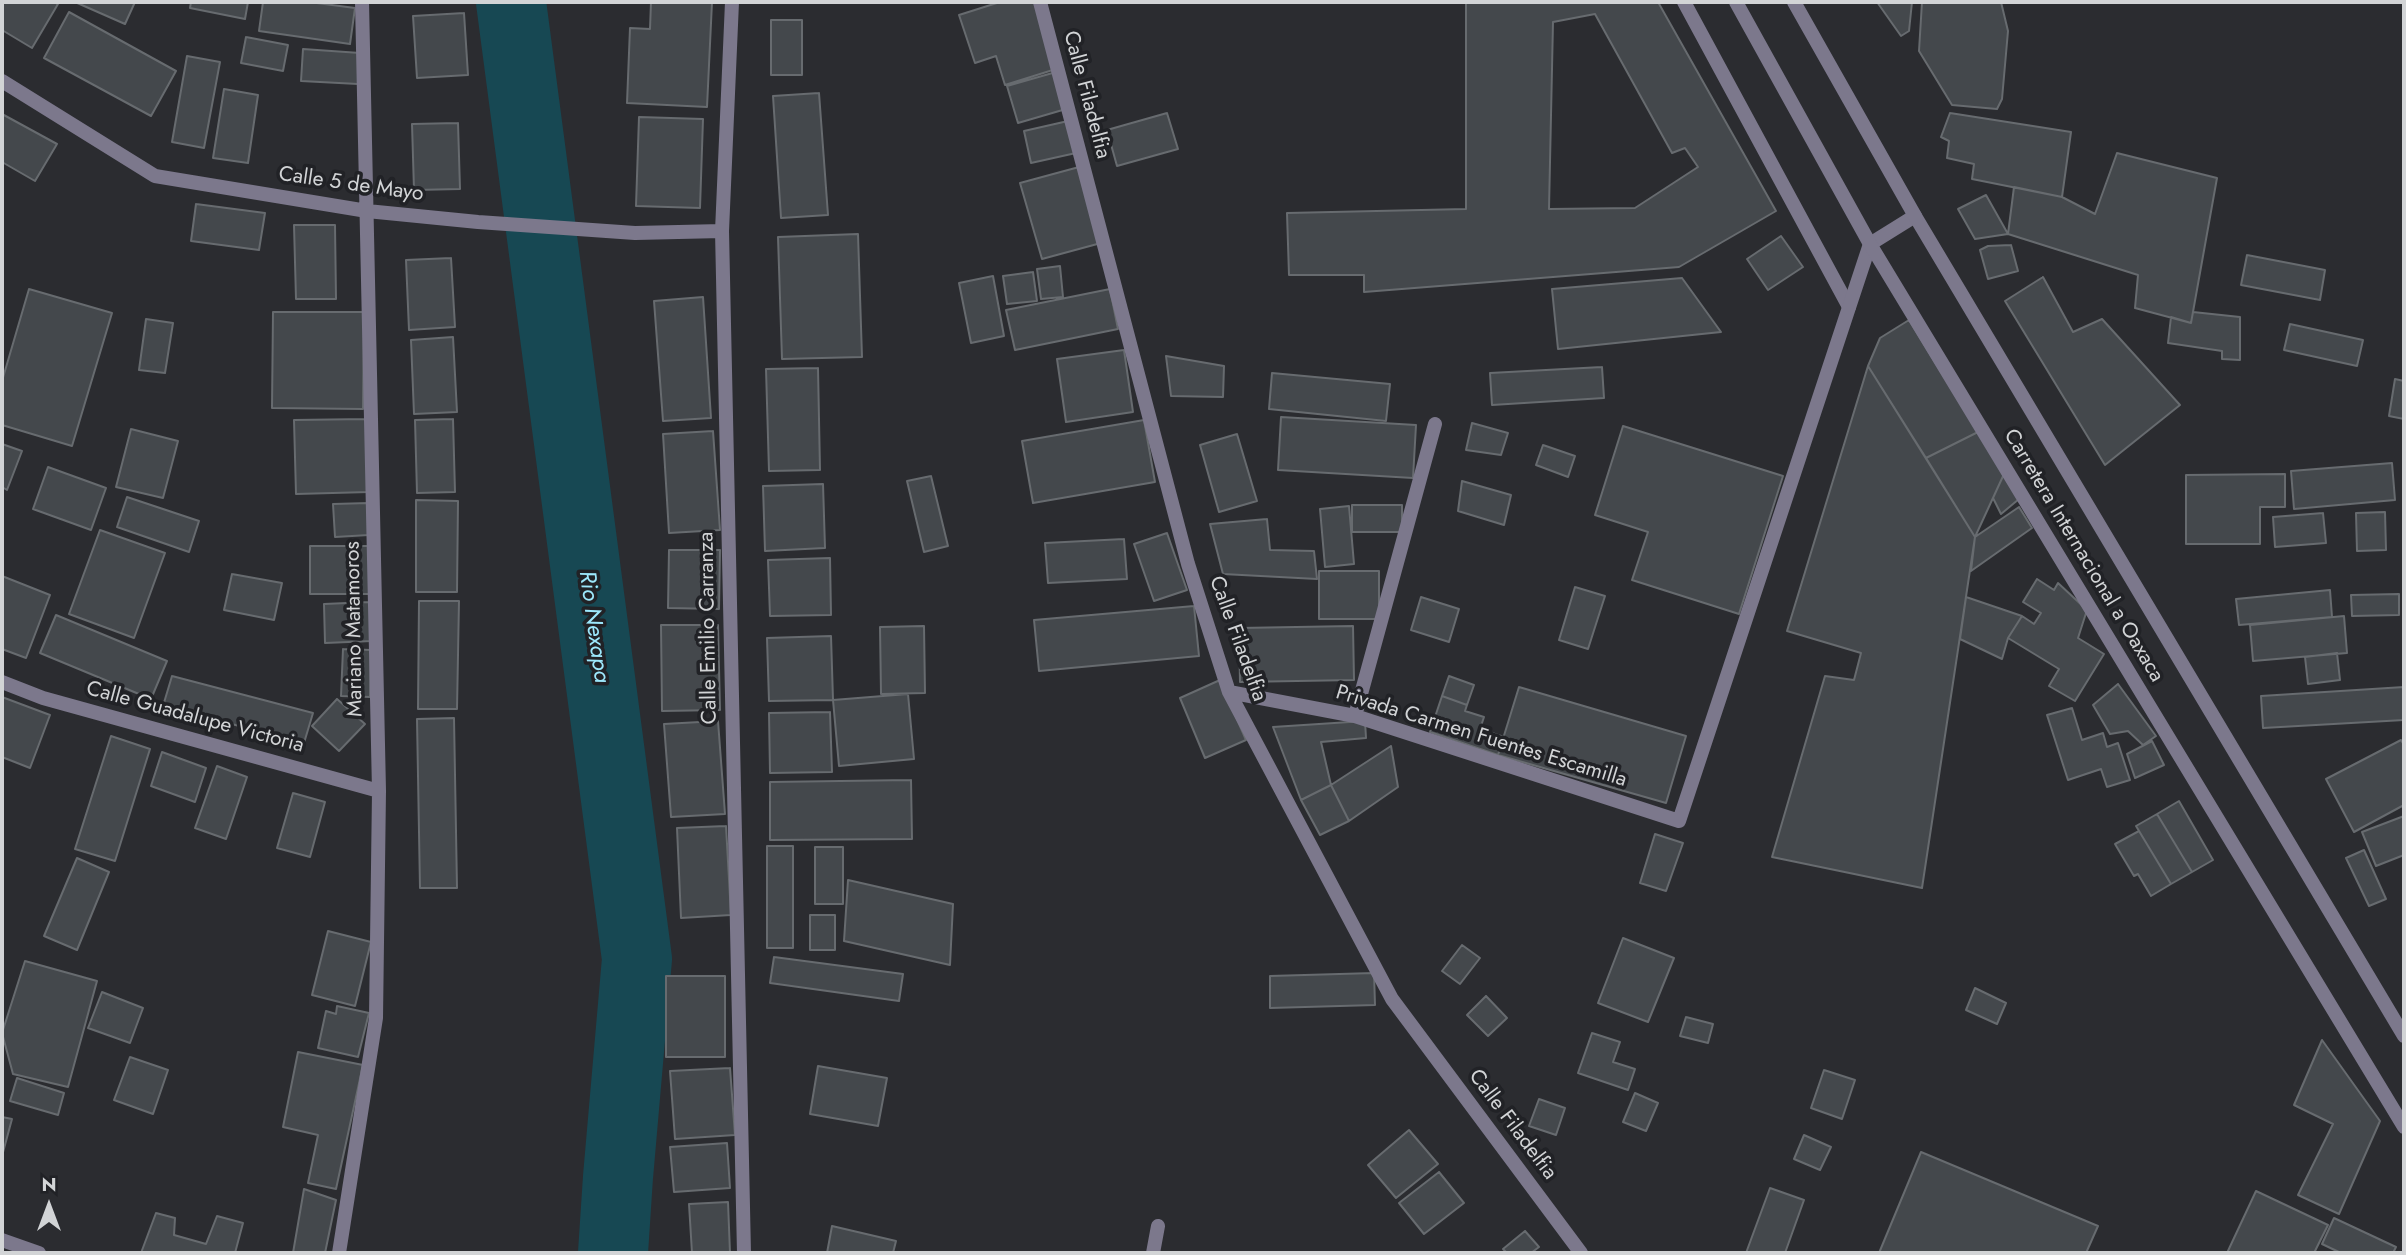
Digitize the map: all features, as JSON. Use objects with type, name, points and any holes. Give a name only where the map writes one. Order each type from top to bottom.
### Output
[{"type":"street","name":"Mariano Matamoros","points":[[340,1253],[376,1018],[379,791],[362,2]]},
{"type":"street","name":"Calle Emilio Carranza","points":[[732,2],[722,231],[744,1253]]},
{"type":"street","name":"Calle Filadelfia","points":[[1040,2],[1188,564],[1229,692],[1392,999],[1581,1253]]},
{"type":"street","points":[[1684,2],[1849,307]]},
{"type":"street","name":"Carretera Internacional a Oaxaca","points":[[1736,2],[1870,244],[2404,1128]]},
{"type":"street","name":"Carretera Internacional a Oaxaca","points":[[1794,2],[1915,216],[2404,1036]]},
{"type":"street","name":"Calle 5 de Mayo","points":[[2,81],[155,176],[367,211],[478,222],[635,233],[722,231]]},
{"type":"street","points":[[1849,307],[1870,244],[1915,216]]},
{"type":"street","name":"Privada Carmen Fuentes Escamilla","points":[[1229,692],[1355,716],[1679,821],[1849,307]]},
{"type":"street","points":[[1355,716],[1435,424]]},
{"type":"street","name":"Calle Guadalupe Victoria","points":[[2,682],[43,698],[379,791]]},
{"type":"street","points":[[1153,1253],[1158,1226]]},
{"type":"street","points":[[2,1240],[39,1253]]},
{"type":"building","points":[[2,2],[58,4],[32,48],[2,30]]},
{"type":"building","points":[[75,2],[135,2],[125,24]]},
{"type":"building","points":[[191,2],[248,2],[245,19],[190,8]]},
{"type":"building","points":[[263,2],[309,2],[355,8],[350,44],[259,31]]},
{"type":"building","points":[[651,2],[712,2],[707,107],[627,103],[630,28],[650,29]]},
{"type":"building","points":[[1000,2],[1034,2],[1056,69],[1005,85],[996,56],[975,63],[959,15]]},
{"type":"building","points":[[1466,2],[1658,2],[1776,211],[1679,267],[1364,292],[1364,275],[1289,275],[1287,213],[1466,209]],"holes":[[[1595,14],[1672,153],[1685,148],[1698,167],[1635,208],[1549,209],[1553,22]]]},
{"type":"building","points":[[1877,2],[1912,2],[1909,31],[1901,36]]},
{"type":"building","points":[[1922,2],[2001,2],[2008,31],[2002,99],[1997,109],[1952,105],[1919,51]]},
{"type":"building","points":[[69,12],[176,71],[151,116],[44,58]]},
{"type":"building","points":[[464,13],[468,75],[417,78],[413,16]]},
{"type":"building","points":[[771,20],[802,20],[802,75],[771,75]]},
{"type":"building","points":[[246,37],[288,45],[283,71],[241,63]]},
{"type":"building","points":[[303,49],[360,53],[358,84],[301,81]]},
{"type":"building","points":[[187,56],[220,62],[204,148],[172,142]]},
{"type":"building","points":[[1056,72],[1066,109],[1018,123],[1007,86]]},
{"type":"building","points":[[224,89],[258,95],[248,163],[213,158]]},
{"type":"building","points":[[819,93],[828,215],[781,218],[773,96]]},
{"type":"building","points":[[1167,113],[1178,149],[1117,166],[1107,130]]},
{"type":"building","points":[[1950,113],[2071,132],[2062,197],[1972,179],[1974,164],[1947,158],[1949,141],[1941,137]]},
{"type":"building","points":[[2,114],[57,144],[35,181],[2,162]]},
{"type":"building","points":[[639,117],[703,119],[700,208],[636,206]]},
{"type":"building","points":[[1068,121],[1076,153],[1031,163],[1024,131]]},
{"type":"building","points":[[458,123],[460,189],[414,190],[412,124]]},
{"type":"building","points":[[2117,153],[2217,178],[2191,323],[2135,308],[2138,275],[2008,234],[2014,187],[2062,197],[2095,214]]},
{"type":"building","points":[[1079,167],[1101,243],[1042,259],[1020,183]]},
{"type":"building","points":[[1986,195],[2008,234],[1975,239],[1958,209]]},
{"type":"building","points":[[196,204],[265,213],[259,250],[191,241]]},
{"type":"building","points":[[294,225],[335,225],[336,299],[296,299]]},
{"type":"building","points":[[858,234],[862,357],[782,359],[778,237]]},
{"type":"building","points":[[1781,236],[1803,267],[1768,290],[1747,259]]},
{"type":"building","points":[[2011,245],[2018,271],[1988,279],[1980,250],[1988,246]]},
{"type":"building","points":[[2247,255],[2325,270],[2320,300],[2241,285]]},
{"type":"building","points":[[451,258],[455,327],[409,330],[406,260]]},
{"type":"building","points":[[1060,266],[1063,297],[1041,299],[1037,269]]},
{"type":"building","points":[[1033,272],[1037,301],[1007,304],[1003,276]]},
{"type":"building","points":[[993,276],[1004,336],[971,343],[959,283]]},
{"type":"building","points":[[2043,277],[2073,332],[2102,319],[2180,405],[2105,465],[2005,301]]},
{"type":"building","points":[[1682,278],[1721,332],[1558,349],[1552,289]]},
{"type":"building","points":[[29,289],[112,313],[72,446],[2,425],[2,381]]},
{"type":"building","points":[[1110,289],[1118,329],[1015,350],[1006,310]]},
{"type":"building","points":[[703,297],[711,418],[663,421],[654,301]]},
{"type":"building","points":[[273,312],[364,312],[363,409],[272,408]]},
{"type":"building","points":[[2193,312],[2240,317],[2240,360],[2222,359],[2222,351],[2168,343],[2171,317],[2191,323]]},
{"type":"building","points":[[146,319],[173,323],[165,373],[139,370]]},
{"type":"building","points":[[1909,320],[1978,432],[1926,458],[1868,366],[1880,338]]},
{"type":"building","points":[[2290,324],[2363,340],[2357,366],[2284,350]]},
{"type":"building","points":[[453,337],[457,412],[414,414],[411,340]]},
{"type":"building","points":[[1124,350],[1133,412],[1066,422],[1057,359]]},
{"type":"building","points":[[1166,356],[1224,366],[1223,397],[1171,396]]},
{"type":"building","points":[[1868,366],[1975,537],[1922,888],[1772,857],[1825,676],[1854,680],[1861,653],[1787,631]]},
{"type":"building","points":[[1602,367],[1604,398],[1492,405],[1490,373]]},
{"type":"building","points":[[818,368],[820,470],[769,471],[766,369]]},
{"type":"building","points":[[1272,373],[1390,384],[1386,421],[1269,409]]},
{"type":"building","points":[[2395,379],[2404,381],[2404,419],[2389,416]]},
{"type":"building","points":[[1281,417],[1416,425],[1413,478],[1278,470]]},
{"type":"building","points":[[367,419],[369,492],[296,494],[294,420]]},
{"type":"building","points":[[453,419],[455,492],[417,493],[415,420]]},
{"type":"building","points":[[1144,420],[1155,482],[1033,503],[1022,441]]},
{"type":"building","points":[[1472,423],[1508,433],[1501,455],[1466,450]]},
{"type":"building","points":[[1623,426],[1783,476],[1739,614],[1632,580],[1648,532],[1595,515]]},
{"type":"building","points":[[131,429],[178,441],[163,498],[116,487]]},
{"type":"building","points":[[713,431],[720,530],[669,533],[663,434]]},
{"type":"building","points":[[1978,432],[2004,474],[1975,537],[1926,458]]},
{"type":"building","points":[[1237,434],[1257,501],[1219,512],[1200,445]]},
{"type":"building","points":[[2,444],[22,451],[7,490],[2,487]]},
{"type":"building","points":[[1543,445],[1575,456],[1568,477],[1536,465]]},
{"type":"building","points":[[2392,463],[2395,500],[2294,509],[2291,471]]},
{"type":"building","points":[[48,467],[106,488],[91,530],[33,509]]},
{"type":"building","points":[[2004,474],[2019,499],[2001,514],[1993,498]]},
{"type":"building","points":[[2285,474],[2285,507],[2260,507],[2260,544],[2186,544],[2186,475]]},
{"type":"building","points":[[931,476],[948,546],[924,552],[907,481]]},
{"type":"building","points":[[1462,481],[1511,495],[1504,525],[1458,511]]},
{"type":"building","points":[[823,484],[825,548],[765,551],[763,486]]},
{"type":"building","points":[[127,497],[199,521],[189,552],[117,527]]},
{"type":"building","points":[[416,500],[458,501],[457,592],[416,592]]},
{"type":"building","points":[[369,503],[369,535],[335,537],[333,504]]},
{"type":"building","points":[[1352,505],[1402,505],[1402,532],[1352,532]]},
{"type":"building","points":[[1349,506],[1354,564],[1325,567],[1320,509]]},
{"type":"building","points":[[2019,507],[2032,528],[1971,571],[1975,537]]},
{"type":"building","points":[[2385,512],[2386,550],[2357,551],[2356,513]]},
{"type":"building","points":[[2323,513],[2326,543],[2275,547],[2273,517]]},
{"type":"building","points":[[1267,519],[1270,550],[1314,551],[1317,579],[1223,574],[1210,524]]},
{"type":"building","points":[[100,530],[165,553],[134,638],[69,614]]},
{"type":"building","points":[[1167,533],[1187,590],[1154,601],[1134,544]]},
{"type":"building","points":[[1124,539],[1127,579],[1048,583],[1045,543]]},
{"type":"building","points":[[310,546],[373,546],[373,594],[310,594]]},
{"type":"building","points":[[669,550],[720,550],[719,609],[668,608]]},
{"type":"building","points":[[830,558],[831,615],[770,616],[768,560]]},
{"type":"building","points":[[1319,571],[1379,571],[1379,619],[1319,619]]},
{"type":"building","points":[[232,574],[282,583],[274,620],[224,610]]},
{"type":"building","points":[[2,576],[50,595],[26,658],[2,649]]},
{"type":"building","points":[[2037,579],[2054,590],[2058,583],[2087,610],[2078,638],[2104,654],[2075,701],[2049,686],[2059,669],[2008,638],[2022,616],[2034,624],[2041,613],[2023,602]]},
{"type":"building","points":[[1575,587],[1605,596],[1588,649],[1559,640]]},
{"type":"building","points":[[2330,590],[2332,617],[2239,625],[2236,599]]},
{"type":"building","points":[[2399,594],[2399,615],[2352,616],[2351,595]]},
{"type":"building","points":[[1421,597],[1459,609],[1449,642],[1411,630]]},
{"type":"building","points":[[1966,597],[2022,616],[2008,638],[2002,659],[1960,639]]},
{"type":"building","points":[[419,601],[459,601],[457,709],[418,709]]},
{"type":"building","points":[[370,602],[372,641],[325,643],[324,604]]},
{"type":"building","points":[[1194,606],[1199,656],[1039,671],[1034,620]]},
{"type":"building","points":[[56,615],[167,661],[151,699],[40,653]]},
{"type":"building","points":[[2344,616],[2347,653],[2253,661],[2250,625]]},
{"type":"building","points":[[661,625],[718,625],[720,710],[662,711]]},
{"type":"building","points":[[924,626],[925,693],[881,694],[880,627]]},
{"type":"building","points":[[1353,626],[1354,680],[1240,682],[1239,628]]},
{"type":"building","points":[[831,636],[833,700],[769,701],[767,638]]},
{"type":"building","points":[[343,649],[371,650],[370,697],[341,696]]},
{"type":"building","points":[[2337,653],[2340,680],[2308,684],[2305,657]]},
{"type":"building","points":[[172,676],[313,713],[304,743],[163,706]]},
{"type":"building","points":[[1449,676],[1474,685],[1467,705],[1442,696]]},
{"type":"building","points":[[1220,680],[1246,740],[1205,758],[1180,698]]},
{"type":"building","points":[[2118,684],[2156,736],[2143,745],[2128,731],[2110,734],[2093,705]]},
{"type":"building","points":[[1519,687],[1686,736],[1666,803],[1498,755]]},
{"type":"building","points":[[2404,687],[2404,720],[2263,728],[2261,696]]},
{"type":"building","points":[[908,694],[914,759],[839,766],[833,700]]},
{"type":"building","points":[[1442,696],[1467,705],[1465,711],[1484,717],[1480,729],[1504,737],[1498,755],[1430,732]]},
{"type":"building","points":[[2,697],[50,715],[30,768],[2,757]]},
{"type":"building","points":[[337,699],[365,724],[339,751],[312,726]]},
{"type":"building","points":[[2072,708],[2082,740],[2103,733],[2107,747],[2118,743],[2130,780],[2107,787],[2101,769],[2068,780],[2047,715]]},
{"type":"building","points":[[830,712],[832,772],[770,773],[769,713]]},
{"type":"building","points":[[454,718],[457,888],[420,888],[417,719]]},
{"type":"building","points":[[718,721],[725,814],[671,817],[664,724]]},
{"type":"building","points":[[1365,721],[1366,738],[1321,742],[1331,785],[1301,800],[1273,727]]},
{"type":"building","points":[[111,736],[150,749],[115,861],[75,849]]},
{"type":"building","points":[[2401,740],[2404,745],[2404,805],[2354,832],[2326,779]]},
{"type":"building","points":[[2152,741],[2164,765],[2135,778],[2127,754]]},
{"type":"building","points":[[1391,746],[1398,787],[1349,821],[1331,785]]},
{"type":"building","points":[[162,752],[206,768],[195,802],[151,786]]},
{"type":"building","points":[[217,766],[247,777],[226,839],[195,828]]},
{"type":"building","points":[[911,780],[912,839],[770,840],[770,782]]},
{"type":"building","points":[[1331,785],[1349,821],[1320,835],[1301,800]]},
{"type":"building","points":[[293,793],[325,802],[310,857],[277,848]]},
{"type":"building","points":[[2179,801],[2213,860],[2192,872],[2157,814]]},
{"type":"building","points":[[2157,814],[2192,872],[2171,884],[2136,826]]},
{"type":"building","points":[[2404,816],[2404,855],[2376,866],[2362,832]]},
{"type":"building","points":[[726,826],[731,915],[681,918],[677,828]]},
{"type":"building","points":[[2139,831],[2171,884],[2151,896],[2138,874],[2134,876],[2115,844]]},
{"type":"building","points":[[1655,834],[1683,843],[1666,891],[1640,883]]},
{"type":"building","points":[[767,846],[793,846],[793,948],[767,948]]},
{"type":"building","points":[[815,847],[843,847],[843,904],[815,904]]},
{"type":"building","points":[[2364,850],[2386,899],[2369,906],[2346,858]]},
{"type":"building","points":[[77,858],[109,872],[77,950],[44,936]]},
{"type":"building","points":[[848,880],[953,904],[950,965],[844,941]]},
{"type":"building","points":[[810,915],[835,915],[835,950],[810,950]]},
{"type":"building","points":[[328,931],[371,942],[355,1006],[312,995]]},
{"type":"building","points":[[1623,938],[1674,958],[1648,1022],[1598,1003]]},
{"type":"building","points":[[1462,945],[1480,958],[1460,984],[1442,971]]},
{"type":"building","points":[[774,957],[903,974],[899,1001],[770,983]]},
{"type":"building","points":[[25,961],[97,981],[68,1087],[13,1074],[2,1033]]},
{"type":"building","points":[[1374,973],[1375,1005],[1270,1008],[1270,976]]},
{"type":"building","points":[[666,976],[725,976],[725,1057],[666,1057]]},
{"type":"building","points":[[1975,988],[2006,1003],[1997,1024],[1966,1010]]},
{"type":"building","points":[[102,992],[143,1008],[130,1043],[88,1028]]},
{"type":"building","points":[[1486,996],[1507,1018],[1488,1036],[1467,1015]]},
{"type":"building","points":[[337,1006],[369,1013],[358,1057],[318,1048],[326,1011],[336,1014]]},
{"type":"building","points":[[1686,1017],[1713,1024],[1708,1043],[1680,1036]]},
{"type":"building","points":[[1592,1033],[1620,1042],[1613,1062],[1635,1069],[1628,1090],[1578,1073]]},
{"type":"building","points":[[2322,1040],[2380,1121],[2339,1214],[2298,1195],[2333,1124],[2294,1105]]},
{"type":"building","points":[[298,1052],[363,1065],[336,1189],[308,1183],[318,1135],[283,1127]]},
{"type":"building","points":[[130,1057],[168,1070],[153,1114],[114,1100]]},
{"type":"building","points":[[818,1066],[887,1078],[878,1126],[810,1114]]},
{"type":"building","points":[[730,1068],[735,1135],[675,1139],[670,1071]]},
{"type":"building","points":[[1824,1070],[1855,1080],[1842,1119],[1811,1108]]},
{"type":"building","points":[[17,1078],[64,1093],[58,1115],[10,1101]]},
{"type":"building","points":[[1635,1093],[1658,1103],[1646,1131],[1623,1122]]},
{"type":"building","points":[[1539,1099],[1565,1108],[1556,1135],[1529,1126]]},
{"type":"building","points":[[2,1117],[12,1119],[2,1156]]},
{"type":"building","points":[[1409,1130],[1438,1164],[1396,1198],[1368,1165]]},
{"type":"building","points":[[1804,1135],[1831,1147],[1820,1170],[1794,1159]]},
{"type":"building","points":[[727,1143],[730,1188],[674,1192],[670,1147]]},
{"type":"building","points":[[1921,1152],[2098,1226],[2086,1253],[1879,1253]]},
{"type":"building","points":[[1439,1172],[1464,1203],[1424,1234],[1399,1203]]},
{"type":"building","points":[[1770,1188],[1804,1200],[1785,1253],[1746,1253]]},
{"type":"building","points":[[304,1189],[336,1200],[325,1253],[293,1253]]},
{"type":"building","points":[[2256,1191],[2328,1225],[2314,1253],[2227,1253]]},
{"type":"building","points":[[728,1202],[730,1253],[692,1253],[689,1204]]},
{"type":"building","points":[[156,1213],[175,1218],[174,1235],[206,1244],[217,1216],[243,1223],[235,1253],[141,1253]]},
{"type":"building","points":[[2334,1218],[2396,1247],[2393,1253],[2341,1253],[2322,1244]]},
{"type":"building","points":[[832,1226],[896,1241],[893,1253],[827,1253]]},
{"type":"building","points":[[1525,1231],[1539,1247],[1531,1253],[1507,1253],[1503,1249]]},
{"type":"waterway","name":"Rio Nexapa","points":[[511,2],[637,959],[613,1253]]}]
